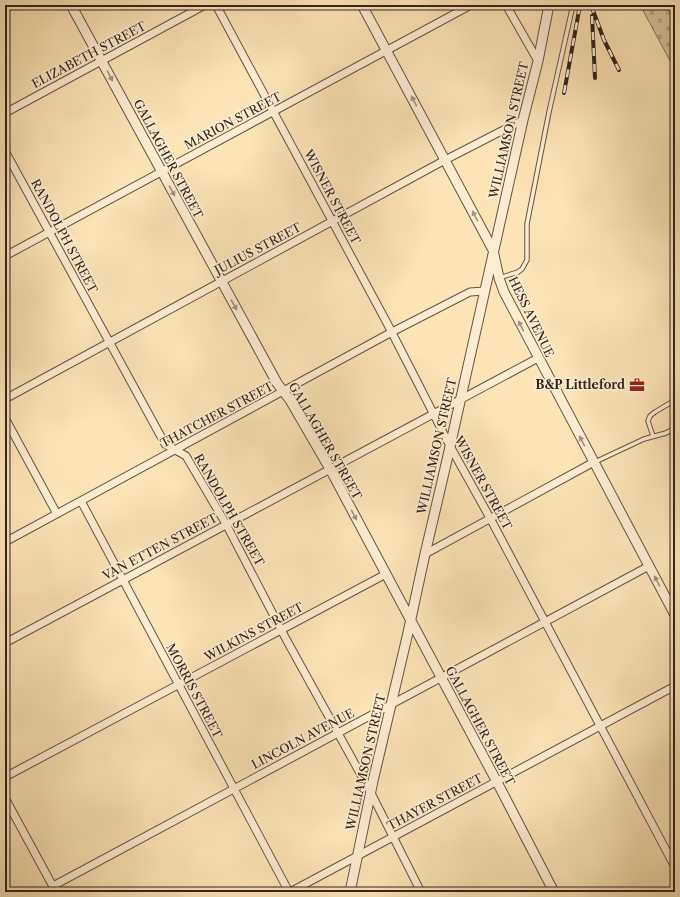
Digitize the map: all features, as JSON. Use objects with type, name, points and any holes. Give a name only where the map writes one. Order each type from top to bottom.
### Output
[{"type":"street","name":"GALLAGHER STREET","points":[[71,5],[277,383],[284,391],[330,469],[554,892]]},
{"type":"street","name":"ELIZABETH STREET","points":[[5,113],[205,5]]},
{"type":"street","name":"WISNER STREET","points":[[216,5],[392,332],[450,446],[490,518],[675,867]]},
{"type":"street","name":"HESS AVENUE","points":[[362,5],[493,250],[499,278],[504,292],[675,615]]},
{"type":"street","name":"MARION STREET","points":[[5,256],[471,5]]},
{"type":"street","points":[[506,5],[538,61]]},
{"type":"street","name":"WILLIAMSON STREET","points":[[350,892],[493,250],[538,61],[549,5]]},
{"type":"street","name":"JULIUS STREET","points":[[5,399],[445,160],[523,120]]},
{"type":"street","name":"RANDOLPH STREET","points":[[5,151],[108,343],[165,444],[186,456],[226,524],[281,630],[371,793],[392,838],[421,892]]},
{"type":"street","name":"THATCHER STREET","points":[[5,542],[392,332],[470,292],[484,291]]},
{"type":"street","name":"VAN ETTEN STREET","points":[[5,643],[538,358]]},
{"type":"street","points":[[5,418],[57,514]]},
{"type":"street","points":[[425,554],[594,462]]},
{"type":"street","name":"MORRIS STREET","points":[[81,501],[179,684],[233,789],[290,892]]},
{"type":"street","name":"LINCOLN AVENUE","points":[[55,889],[233,789],[649,566]]},
{"type":"street","name":"WILKINS STREET","points":[[5,777],[386,574]]},
{"type":"street","name":"THAYER STREET","points":[[290,892],[675,686]]},
{"type":"street","points":[[5,798],[8,809],[55,889]]},
{"type":"lane","points":[[499,278],[518,272],[522,269],[527,260],[527,224],[549,112],[573,5]]},
{"type":"lane","points":[[653,436],[648,421],[650,416],[675,400]]},
{"type":"lane","points":[[594,462],[624,447],[675,428]]},
{"type":"green space","points":[[640,5],[675,5],[675,70]]},
{"type":"railway","points":[[564,93],[580,5]]},
{"type":"railway","points":[[591,5],[604,40],[619,70]]},
{"type":"railway","points":[[592,16],[595,78]]},
{"type":"place","name":"B&P Littleford","points":[[637,385]]}]
